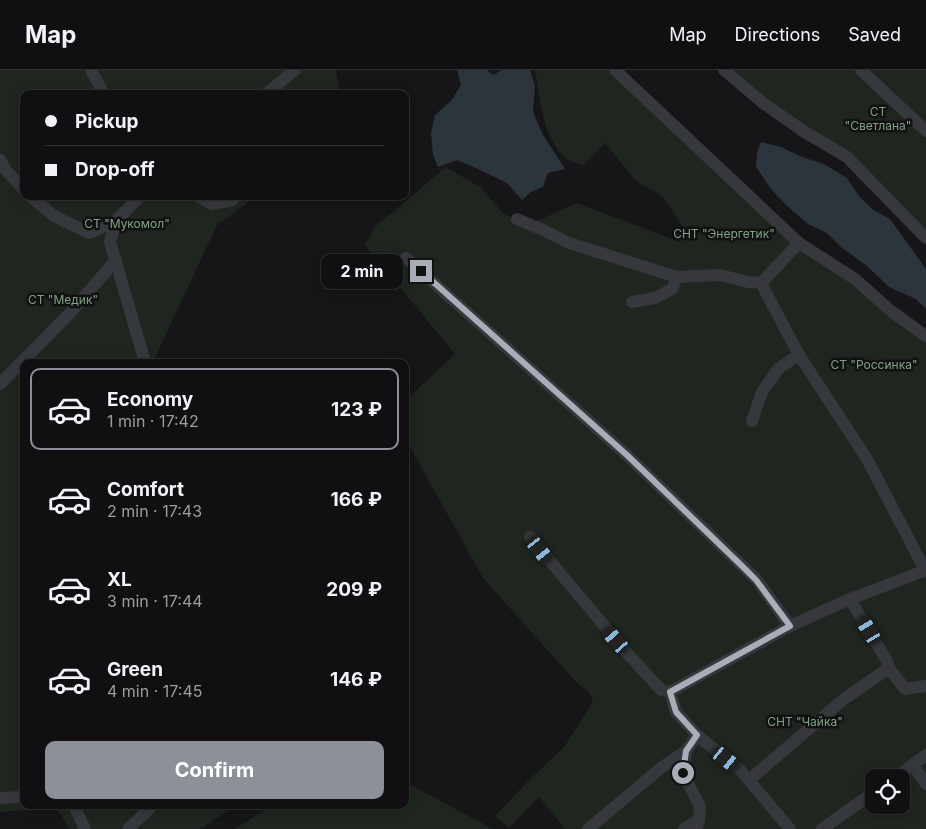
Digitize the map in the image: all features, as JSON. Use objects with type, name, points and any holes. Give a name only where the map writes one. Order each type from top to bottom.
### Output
[{"type":"street","points":[[91,70],[102,90]]},
{"type":"street","points":[[271,90],[295,70]]},
{"type":"street","points":[[615,70],[799,243],[855,279],[891,311],[926,336]]},
{"type":"street","points":[[724,70],[763,103],[803,131],[847,157],[926,238]]},
{"type":"street","points":[[861,70],[926,131]]},
{"type":"street","points":[[0,160],[5,169],[20,186]]},
{"type":"street","points":[[35,200],[54,216],[89,233],[116,221],[136,200]]},
{"type":"street","points":[[204,200],[212,204],[233,200]]},
{"type":"street","points":[[517,219],[569,243],[677,277],[720,275],[748,282],[761,282],[799,243]]},
{"type":"street","points":[[116,221],[110,242],[144,359]]},
{"type":"street","points":[[406,258],[628,456],[671,497],[756,580],[790,626]]},
{"type":"street","points":[[25,359],[71,312],[116,260]]},
{"type":"street","points":[[632,302],[655,298],[672,289],[677,277]]},
{"type":"street","points":[[530,537],[627,653],[661,690],[670,692],[790,626],[850,598],[926,570],[867,459],[799,355],[761,282]]},
{"type":"street","points":[[752,421],[762,392],[779,368],[799,355]]},
{"type":"street","points":[[0,384],[20,364]]},
{"type":"street","points":[[850,598],[887,661],[889,668],[905,690],[926,686]]},
{"type":"street","points":[[749,780],[844,699],[889,668]]},
{"type":"street","points":[[670,692],[676,712],[697,735],[741,771],[790,829]]},
{"type":"street","points":[[588,829],[662,767],[686,751],[697,735]]},
{"type":"street","points":[[684,829],[697,824],[700,806],[683,773],[686,751]]},
{"type":"street","points":[[907,769],[926,755]]},
{"type":"street","points":[[913,765],[926,784]]},
{"type":"street","points":[[0,798],[20,797]]},
{"type":"street","points":[[822,829],[865,798]]},
{"type":"street","points":[[76,809],[85,829]]},
{"type":"street","points":[[128,829],[149,809]]},
{"type":"green space","points":[[0,70],[336,70],[339,90],[20,90],[20,200],[251,200],[217,225],[154,359],[20,359],[20,809],[42,809],[0,812]]},
{"type":"green space","points":[[535,70],[610,70],[745,197],[778,232],[801,250],[851,281],[926,342],[926,829],[565,829],[539,797],[509,828],[495,816],[564,747],[593,702],[589,692],[577,683],[483,578],[409,445],[409,397],[455,354],[365,245],[376,226],[446,167],[480,187],[503,213],[526,226],[577,203],[680,242],[684,229],[663,197],[635,180],[605,143],[583,165],[571,161],[565,158],[557,149],[543,117]]},
{"type":"green space","name":"СТ \"Светлана\"","points":[[731,70],[926,70],[926,233],[892,199],[788,118]]},
{"type":"green space","points":[[409,784],[493,829],[235,829],[267,809],[409,809]]},
{"type":"green space","points":[[57,809],[230,809],[200,829],[70,829]]},
{"type":"shaded area","points":[[457,70],[487,70],[493,75],[502,70],[530,70],[535,86],[533,112],[543,135],[565,169],[548,173],[543,187],[531,192],[522,200],[507,183],[457,160],[438,167],[433,155],[431,133],[435,115],[451,101],[461,85]]},
{"type":"shaded area","points":[[761,142],[781,147],[802,157],[824,164],[847,178],[859,196],[873,210],[890,219],[926,269],[926,309],[916,299],[889,287],[827,233],[808,224],[787,206],[771,189],[756,167],[757,152]]},
{"type":"route","points":[[421,271],[628,456],[756,580],[790,626],[670,692],[676,712],[697,735],[686,751],[683,773]]},
{"type":"park label","name":"СТ \"Мукомол\"","points":[[127,224]]},
{"type":"park label","name":"СНТ \"Энергетик\"","points":[[724,234]]},
{"type":"park label","name":"СТ \"Медик\"","points":[[63,300]]},
{"type":"park label","name":"СТ \"Россинка\"","points":[[874,365]]},
{"type":"park label","name":"СНТ \"Чайка\"","points":[[805,722]]}]
